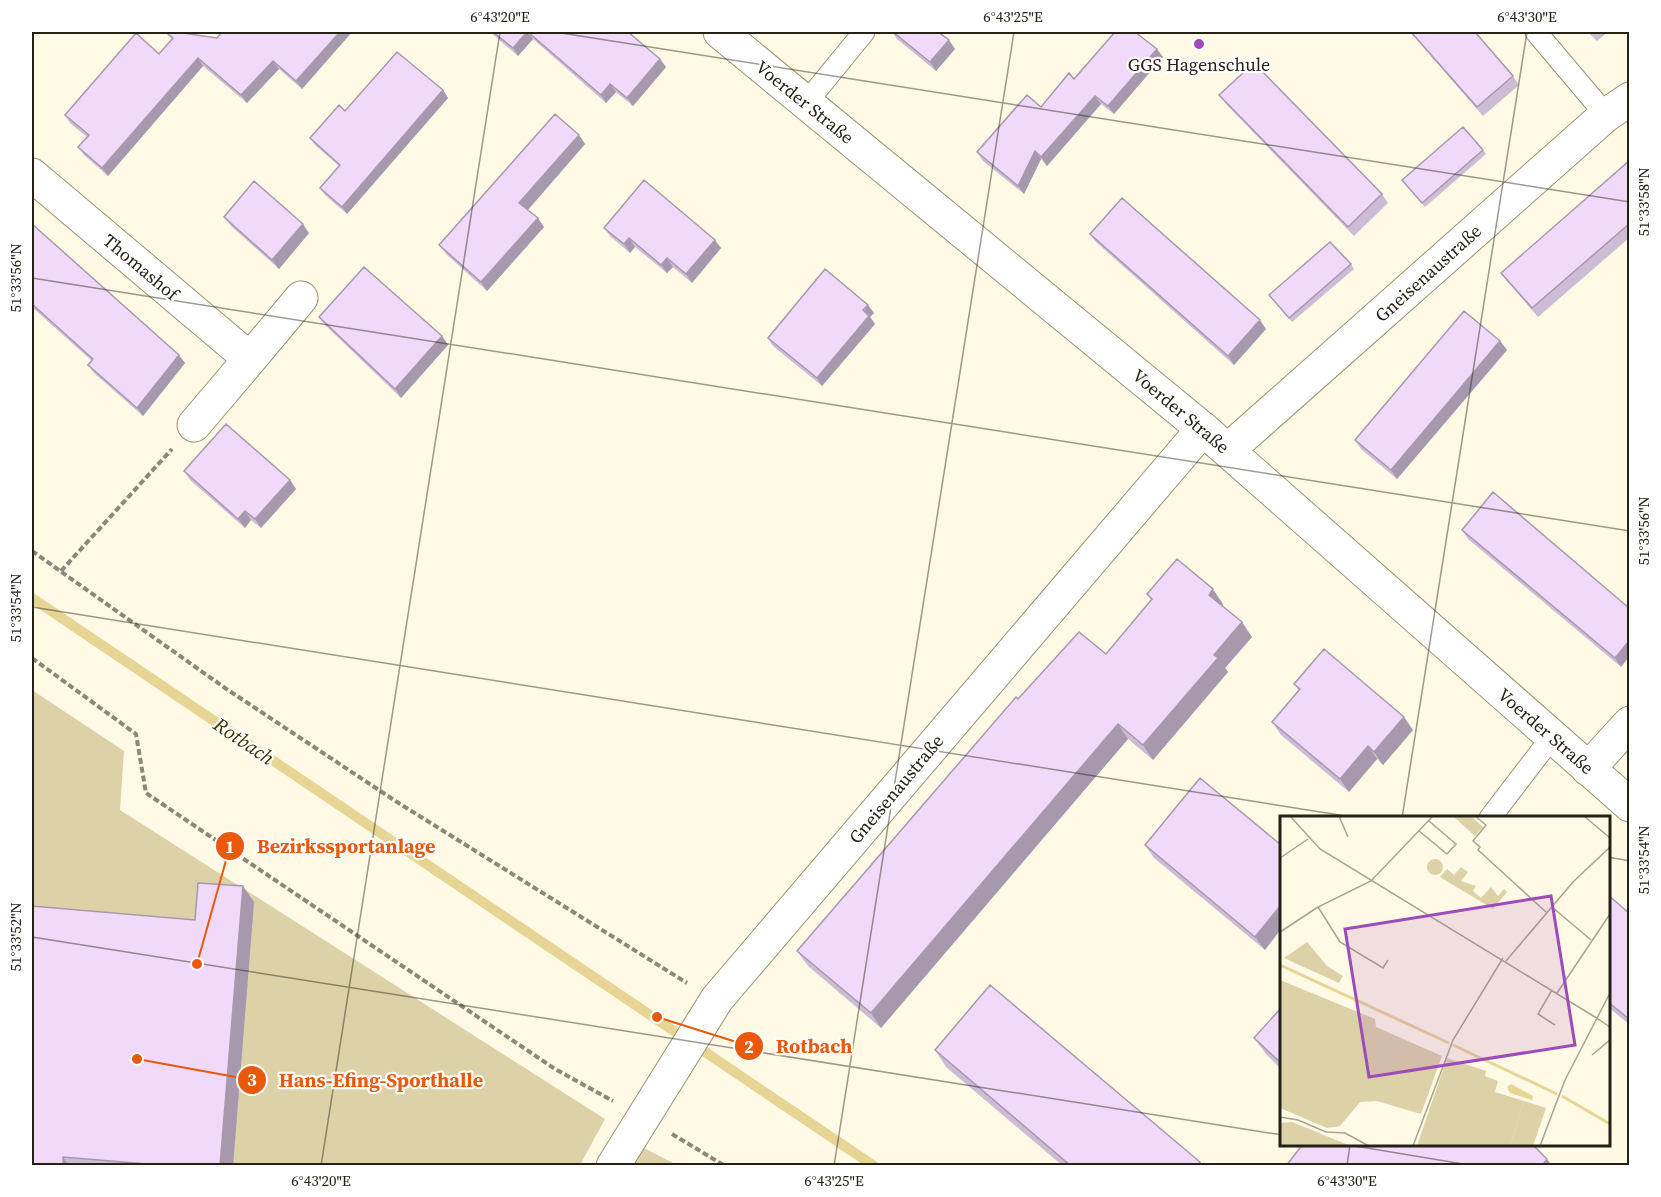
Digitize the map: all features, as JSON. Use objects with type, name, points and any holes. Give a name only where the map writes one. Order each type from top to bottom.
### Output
[{"type":"street","name":"Voerder Straße","points":[[720,32],[1228,450],[1629,805]]},
{"type":"street","name":"Gneisenaustraße","points":[[1228,450],[1618,107]]},
{"type":"street","name":"Thomashof","points":[[32,175],[250,358]]},
{"type":"street","points":[[194,425],[301,298]]},
{"type":"street","name":"Gneisenaustraße","points":[[613,1166],[713,1004],[1203,429]]},
{"type":"street","points":[[1588,769],[1629,723]]},
{"type":"lane","points":[[806,103],[864,32]]},
{"type":"lane","points":[[1536,32],[1618,107]]},
{"type":"lane","points":[[1492,816],[1552,737]]},
{"type":"path","points":[[61,571],[194,425]]},
{"type":"path","points":[[32,551],[225,688],[397,802],[690,985],[713,1004]]},
{"type":"path","points":[[32,658],[136,734],[146,793],[555,1069],[725,1166]]},
{"type":"shaded area","points":[[32,690],[124,751],[120,810],[605,1119],[580,1165],[32,1165]]},
{"type":"shaded area","points":[[642,1147],[677,1165],[631,1166]]},
{"type":"building","points":[[166,32],[217,38],[222,32],[340,32],[296,81],[273,61],[241,95],[198,58],[102,168],[78,147],[89,135],[65,115],[136,33],[159,54],[173,38]]},
{"type":"building","points":[[493,32],[527,32],[513,48]]},
{"type":"building","points":[[528,32],[628,32],[660,59],[627,98],[610,84],[601,95]]},
{"type":"building","points":[[893,32],[938,32],[949,40],[930,62]]},
{"type":"building","points":[[1115,32],[1135,32],[1157,49],[1108,106],[1095,96],[1041,157],[1035,151],[1018,186],[977,152],[1027,95],[1041,107],[1069,73],[1074,79]]},
{"type":"building","points":[[1411,32],[1475,32],[1513,76],[1477,107]]},
{"type":"building","points":[[397,52],[443,90],[342,207],[320,188],[340,165],[310,138],[339,105],[345,111]]},
{"type":"building","points":[[1254,63],[1382,194],[1348,227],[1219,95]]},
{"type":"building","points":[[555,114],[579,135],[519,203],[538,218],[481,282],[439,245]]},
{"type":"building","points":[[1463,127],[1483,150],[1422,203],[1402,180]]},
{"type":"building","points":[[1629,161],[1629,224],[1532,308],[1501,273]]},
{"type":"building","points":[[644,180],[715,240],[686,274],[667,258],[661,265],[629,238],[624,244],[604,228]]},
{"type":"building","points":[[254,181],[303,224],[272,260],[224,217]]},
{"type":"building","points":[[1122,198],[1260,320],[1228,356],[1090,234]]},
{"type":"building","points":[[32,224],[179,355],[137,408],[88,365],[93,359],[32,304]]},
{"type":"building","points":[[1330,242],[1351,264],[1289,318],[1269,295]]},
{"type":"building","points":[[364,267],[442,336],[395,389],[319,317]]},
{"type":"building","points":[[825,269],[868,305],[863,310],[869,316],[817,378],[768,338]]},
{"type":"building","points":[[1464,311],[1500,341],[1391,470],[1355,440]]},
{"type":"building","points":[[226,424],[290,480],[255,519],[245,511],[238,519],[184,471]]},
{"type":"building","points":[[1493,492],[1629,608],[1629,641],[1615,658],[1462,530]]},
{"type":"building","points":[[1177,559],[1213,589],[1209,595],[1242,622],[1214,655],[1218,658],[1143,745],[1118,724],[871,1013],[797,951],[1016,697],[1018,699],[1079,632],[1106,654],[1152,599],[1147,594]]},
{"type":"building","points":[[1324,649],[1404,717],[1374,752],[1368,746],[1340,779],[1272,722],[1300,689],[1294,684]]},
{"type":"building","points":[[1200,778],[1280,844],[1280,906],[1255,937],[1145,845]]},
{"type":"building","points":[[198,883],[243,886],[220,1166],[147,1166],[147,1164],[63,1157],[63,1166],[32,1166],[32,906],[195,920]]},
{"type":"building","points":[[1610,897],[1629,913],[1629,1019],[1610,1004]]},
{"type":"building","points":[[990,985],[1200,1162],[1197,1166],[1071,1166],[935,1050]]},
{"type":"building","points":[[1280,1009],[1280,1062],[1254,1038]]},
{"type":"building","points":[[1301,1146],[1534,1146],[1547,1159],[1542,1166],[1286,1166]]},
{"type":"waterway","name":"Rotbach","points":[[32,598],[874,1166]]},
{"type":"place","name":"GGS Hagenschule","points":[[1199,44]]},
{"type":"place","name":"Bezirkssportanlage","points":[[197,964]]},
{"type":"place","name":"Rotbach","points":[[657,1017]]},
{"type":"place","name":"Hans-Efing-Sporthalle","points":[[137,1059]]}]
